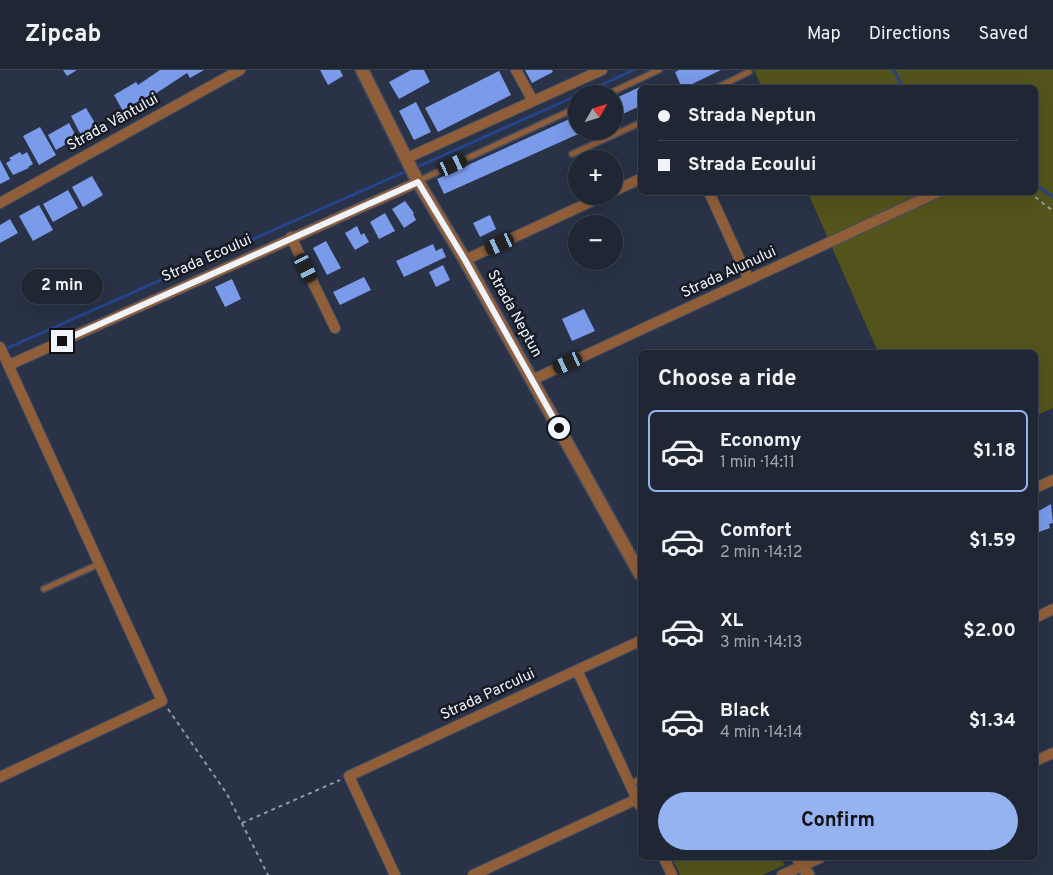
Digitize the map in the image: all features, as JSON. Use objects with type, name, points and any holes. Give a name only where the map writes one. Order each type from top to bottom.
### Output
[{"type":"street","name":"Strada Vântului","points":[[0,203],[240,70]]},
{"type":"street","name":"Strada Neptun","points":[[362,70],[412,170],[465,260],[638,570]]},
{"type":"street","points":[[516,70],[533,101]]},
{"type":"street","name":"Strada Ecoului","points":[[9,365],[291,237],[533,101],[602,70]]},
{"type":"street","points":[[623,187],[638,180]]},
{"type":"street","points":[[709,195],[749,280]]},
{"type":"street","name":"Strada Alunului","points":[[532,380],[932,195]]},
{"type":"street","points":[[465,260],[584,205]]},
{"type":"street","points":[[291,237],[335,328]]},
{"type":"street","points":[[0,348],[162,702],[0,777]]},
{"type":"street","points":[[1038,487],[1053,480]]},
{"type":"street","points":[[1038,616],[1053,609]]},
{"type":"street","name":"Strada Parcului","points":[[349,776],[638,642]]},
{"type":"street","points":[[473,875],[638,803],[577,670]]},
{"type":"street","points":[[1038,760],[1053,753]]},
{"type":"street","points":[[349,776],[395,875]]},
{"type":"street","points":[[665,860],[672,875]]},
{"type":"street","points":[[782,875],[816,860]]},
{"type":"lane","points":[[623,87],[659,70]]},
{"type":"lane","points":[[722,85],[749,72]]},
{"type":"lane","points":[[412,170],[568,111]]},
{"type":"lane","points":[[581,150],[638,124]]},
{"type":"lane","points":[[44,589],[100,563]]},
{"type":"lane","points":[[630,784],[638,780]]},
{"type":"path","points":[[1033,195],[1053,211]]},
{"type":"path","points":[[162,702],[227,794],[268,875]]},
{"type":"path","points":[[242,824],[349,776]]},
{"type":"shaded area","points":[[754,70],[1053,70],[1053,408],[1038,415],[1038,350],[877,350],[809,195],[1038,195],[1038,85],[761,85]]},
{"type":"shaded area","points":[[673,860],[782,860],[785,865],[762,875],[680,875]]},
{"type":"building","points":[[63,70],[77,70],[67,76]]},
{"type":"building","points":[[160,70],[204,70],[190,78],[187,73],[146,100],[145,98],[123,111],[114,95],[136,82],[138,85]]},
{"type":"building","points":[[320,70],[340,70],[343,76],[328,85]]},
{"type":"building","points":[[411,70],[424,70],[430,82],[399,99],[389,82]]},
{"type":"building","points":[[525,70],[552,70],[553,72],[532,83]]},
{"type":"building","points":[[679,70],[721,70],[690,85],[681,85],[675,72]]},
{"type":"building","points":[[499,71],[511,95],[438,132],[425,108]]},
{"type":"building","points":[[638,88],[638,107],[623,114],[623,95]]},
{"type":"building","points":[[416,102],[431,132],[414,140],[399,111]]},
{"type":"building","points":[[86,108],[98,128],[82,137],[71,116]]},
{"type":"building","points":[[568,120],[568,139],[444,194],[437,179]]},
{"type":"building","points":[[69,123],[77,138],[56,150],[48,135]]},
{"type":"building","points":[[40,127],[56,155],[39,165],[23,136]]},
{"type":"building","points":[[20,152],[22,155],[27,152],[33,164],[29,168],[13,175],[6,163],[11,160],[9,158]]},
{"type":"building","points":[[0,160],[10,179],[0,184]]},
{"type":"building","points":[[92,176],[103,195],[83,207],[72,187]]},
{"type":"building","points":[[68,190],[78,208],[53,222],[43,204]]},
{"type":"building","points":[[405,201],[414,213],[416,220],[404,228],[392,209]]},
{"type":"building","points":[[39,205],[53,230],[33,241],[19,216]]},
{"type":"building","points":[[385,213],[395,231],[379,239],[370,222]]},
{"type":"building","points":[[490,215],[496,229],[480,237],[473,223]]},
{"type":"building","points":[[10,219],[18,233],[0,243],[0,225]]},
{"type":"building","points":[[357,226],[361,235],[364,233],[369,242],[355,250],[345,233]]},
{"type":"building","points":[[326,241],[341,268],[327,275],[313,248]]},
{"type":"building","points":[[433,244],[436,251],[442,248],[446,257],[404,277],[396,261]]},
{"type":"building","points":[[443,265],[450,280],[436,287],[429,272]]},
{"type":"building","points":[[364,277],[371,290],[340,305],[333,292]]},
{"type":"building","points":[[232,279],[241,299],[225,307],[215,287]]},
{"type":"building","points":[[584,309],[595,331],[572,341],[562,319]]},
{"type":"building","points":[[1051,504],[1053,523],[1049,524],[1050,528],[1039,532],[1038,527],[1038,511]]},
{"type":"waterway","points":[[601,85],[634,70]]},
{"type":"waterway","points":[[894,70],[902,85]]},
{"type":"waterway","points":[[415,168],[568,100]]},
{"type":"waterway","points":[[3,350],[409,170]]},
{"type":"waterway","points":[[1038,186],[1053,197]]},
{"type":"route","points":[[62,341],[291,237],[418,182],[465,260],[559,428]]}]
